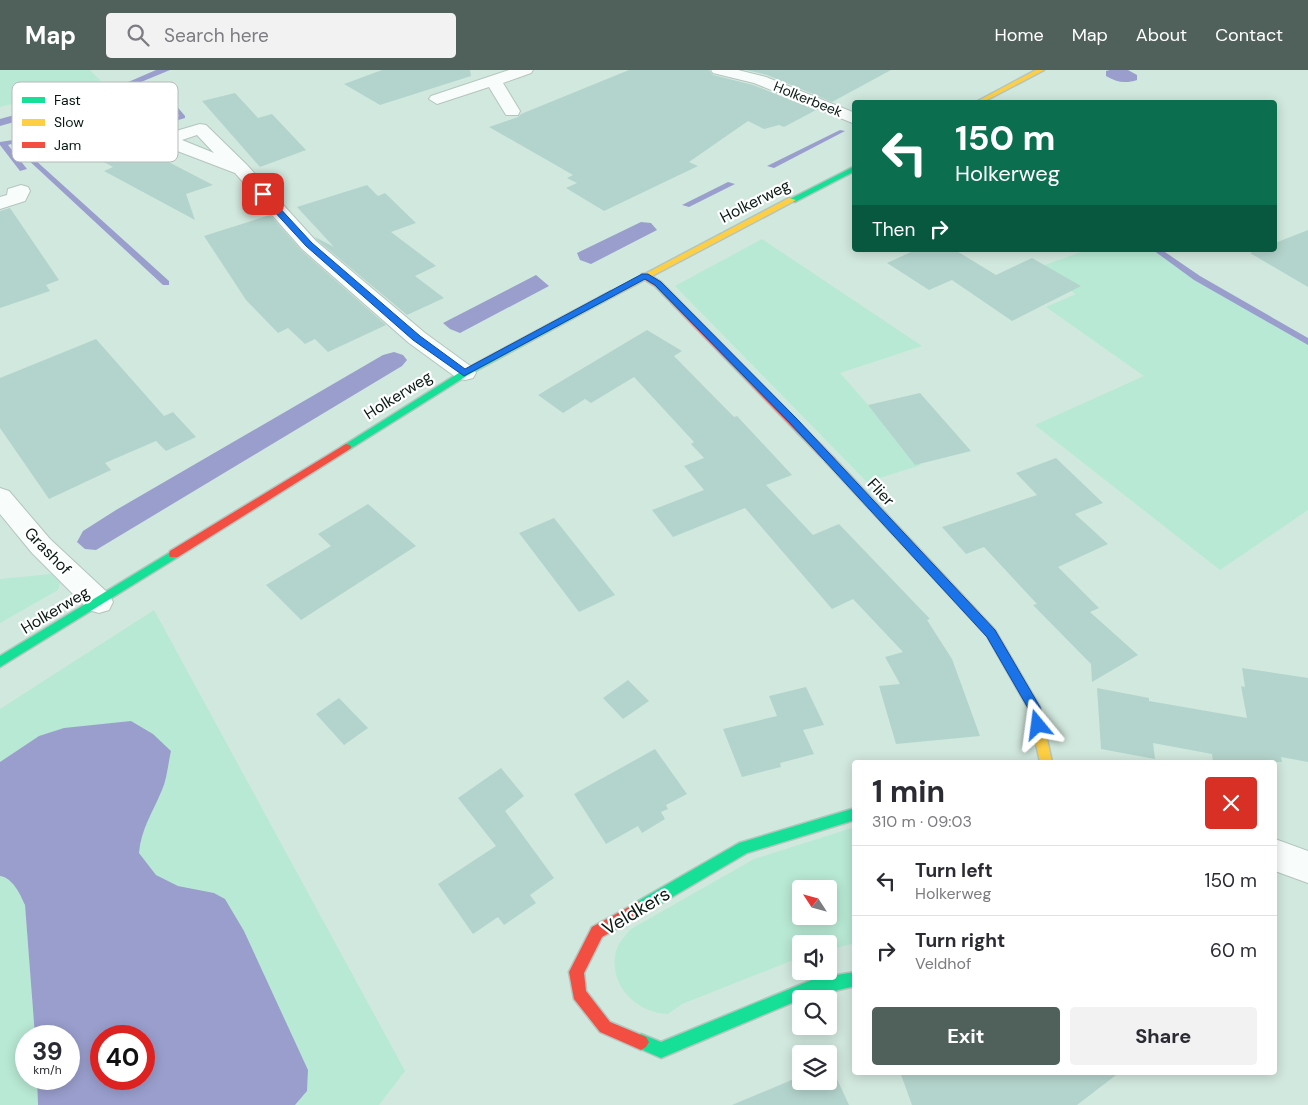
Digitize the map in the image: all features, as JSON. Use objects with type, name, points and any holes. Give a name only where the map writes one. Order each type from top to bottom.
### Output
[{"type":"street","points":[[437,99],[525,70]]},
{"type":"street","name":"Holkerbeek","points":[[719,70],[757,75],[852,118]]},
{"type":"street","points":[[982,100],[1041,70]]},
{"type":"street","points":[[493,80],[512,111]]},
{"type":"street","points":[[241,169],[309,245],[417,338],[464,373]]},
{"type":"street","name":"Holkerweg","points":[[0,662],[464,373],[645,276],[852,170]]},
{"type":"street","points":[[0,203],[18,197],[15,193],[22,191]]},
{"type":"street","name":"Flier","points":[[645,276],[658,284],[793,421],[991,633],[1034,707],[1046,760]]},
{"type":"street","name":"Grashof","points":[[0,497],[41,546],[99,602]]},
{"type":"street","name":"Veldkers","points":[[852,815],[744,848],[597,932],[576,972],[579,994],[605,1027],[661,1050],[814,987],[852,980]]},
{"type":"street","points":[[1277,855],[1308,867]]},
{"type":"green space","points":[[0,70],[90,70],[101,81],[12,82],[12,104],[0,107]]},
{"type":"green space","points":[[762,239],[922,346],[840,373],[921,465],[867,482],[675,286]]},
{"type":"green space","points":[[1081,252],[1164,252],[1209,287],[1308,345],[1308,510],[1220,570],[1035,425],[1144,376],[1046,307],[1076,294],[1036,268]]},
{"type":"green space","points":[[51,574],[60,583],[58,590],[0,623],[0,579]]},
{"type":"green space","points":[[154,610],[405,1071],[379,1105],[295,1105],[307,1091],[308,1070],[244,931],[225,899],[214,893],[178,886],[156,875],[139,853],[145,828],[164,786],[171,751],[153,734],[131,721],[39,736],[0,762],[0,709]]},
{"type":"green space","points":[[852,828],[852,944],[837,948],[837,935],[792,935],[792,961],[682,1004],[668,1014],[656,1012],[634,1002],[620,984],[616,973],[615,961],[617,948],[631,929],[754,859]]},
{"type":"green space","points":[[0,876],[5,877],[12,883],[25,905],[34,1025],[15,1025],[15,1090],[37,1090],[38,1105],[0,1105]]},
{"type":"water","points":[[156,70],[170,70],[141,82],[128,82]]},
{"type":"water","points":[[1128,70],[1137,75],[1137,80],[1121,82],[1113,80],[1106,76],[1106,71]]},
{"type":"water","points":[[12,116],[12,123],[0,126],[0,119]]},
{"type":"water","points":[[641,222],[651,223],[657,230],[591,264],[580,260],[577,253]]},
{"type":"water","points":[[536,275],[549,286],[460,333],[450,329],[443,323]]},
{"type":"water","points":[[394,352],[403,355],[407,360],[402,366],[96,550],[85,549],[77,542],[83,531],[116,510],[383,355]]},
{"type":"water","points":[[131,721],[153,734],[171,751],[164,786],[145,828],[139,853],[156,875],[178,886],[214,893],[225,899],[244,931],[308,1070],[307,1091],[295,1105],[38,1105],[37,1090],[80,1090],[80,1025],[34,1025],[25,905],[12,883],[5,877],[0,876],[0,762],[39,736],[64,728]]},
{"type":"building","points":[[382,70],[470,70],[471,76],[380,105],[344,84]]},
{"type":"building","points":[[629,70],[709,70],[713,75],[753,85],[816,110],[784,127],[779,125],[764,129],[748,121],[689,162],[698,166],[604,211],[566,188],[577,183],[567,178],[573,175],[489,127],[518,117],[521,114]]},
{"type":"building","points":[[746,70],[891,70],[832,102],[767,75]]},
{"type":"building","points":[[235,93],[258,118],[272,114],[306,150],[260,167],[202,101]]},
{"type":"building","points":[[104,162],[169,162],[213,185],[186,194],[195,220],[104,171],[113,167]]},
{"type":"building","points":[[367,185],[378,196],[385,193],[416,223],[391,232],[436,266],[415,276],[444,298],[407,315],[317,240],[315,237],[334,247],[297,207]]},
{"type":"building","points":[[10,208],[59,280],[46,285],[50,291],[0,308],[0,211]]},
{"type":"building","points":[[270,215],[301,250],[386,325],[328,352],[315,339],[305,344],[288,328],[278,333],[246,300],[204,236]]},
{"type":"building","points":[[1308,230],[1308,287],[1250,253],[1277,252],[1277,242]]},
{"type":"building","points":[[911,252],[958,252],[996,275],[1032,258],[1081,286],[1012,321],[952,280],[929,290],[887,263]]},
{"type":"building","points":[[647,330],[682,351],[674,356],[734,417],[737,416],[792,475],[766,485],[813,535],[839,524],[930,619],[927,620],[952,659],[980,736],[896,744],[879,686],[900,684],[885,657],[903,652],[853,599],[832,609],[745,508],[673,537],[652,510],[704,490],[684,466],[704,458],[691,444],[694,442],[634,377],[591,403],[585,399],[563,413],[538,395]]},
{"type":"building","points":[[96,339],[164,416],[173,412],[196,437],[166,451],[156,441],[105,463],[111,470],[49,499],[0,428],[0,378]]},
{"type":"building","points":[[920,393],[971,451],[915,465],[868,405]]},
{"type":"building","points":[[1056,458],[1103,503],[1075,514],[1108,544],[1058,567],[1099,608],[1090,612],[1138,655],[1092,682],[1091,664],[1033,605],[1037,604],[984,547],[966,554],[942,527],[1037,495],[1016,473]]},
{"type":"building","points":[[368,504],[416,546],[301,620],[266,585],[331,546],[318,534]]},
{"type":"building","points":[[554,518],[615,595],[579,612],[519,533]]},
{"type":"building","points":[[1242,668],[1308,678],[1308,762],[1281,757],[1282,762],[1277,762],[1277,760],[1213,760],[1212,754],[1153,743],[1155,759],[1101,749],[1097,688],[1149,698],[1149,701],[1247,718],[1241,686],[1245,687]]},
{"type":"building","points":[[628,680],[649,701],[623,719],[603,698]]},
{"type":"building","points":[[806,687],[824,725],[803,730],[814,754],[780,763],[781,767],[742,777],[723,729],[777,716],[769,696]]},
{"type":"building","points":[[339,698],[368,728],[344,745],[316,714]]},
{"type":"building","points":[[655,749],[687,794],[666,805],[668,809],[661,812],[665,819],[642,833],[638,826],[606,844],[574,794]]},
{"type":"building","points":[[501,768],[524,796],[505,811],[554,878],[530,895],[536,903],[504,925],[498,917],[473,934],[438,884],[496,846],[458,798]]},
{"type":"building","points":[[901,1075],[1116,1075],[1077,1105],[912,1105]]},
{"type":"building","points":[[837,1079],[849,1105],[732,1105],[792,1080],[792,1090],[837,1090]]},
{"type":"waterway","points":[[178,111],[183,117],[178,118]]},
{"type":"waterway","points":[[771,166],[842,131]]},
{"type":"waterway","points":[[12,142],[3,144],[12,155]]},
{"type":"waterway","points":[[17,162],[23,169]]},
{"type":"waterway","points":[[35,162],[166,283]]},
{"type":"waterway","points":[[686,205],[731,184]]},
{"type":"waterway","points":[[1160,252],[1197,278],[1308,342]]},
{"type":"traffic: fast","points":[[792,200],[852,170]]},
{"type":"traffic: fast","points":[[346,447],[465,373],[611,294]]},
{"type":"traffic: fast","points":[[0,662],[174,554]]},
{"type":"traffic: fast","points":[[638,909],[744,848],[852,815]]},
{"type":"traffic: fast","points":[[641,1042],[661,1050],[814,987],[852,980]]},
{"type":"traffic: slow","points":[[983,100],[1041,70]]},
{"type":"traffic: slow","points":[[611,294],[792,200]]},
{"type":"traffic: slow","points":[[830,460],[991,633],[1034,707],[1046,760]]},
{"type":"traffic: jam","points":[[645,276],[658,284],[830,460]]},
{"type":"traffic: jam","points":[[174,554],[346,447]]},
{"type":"traffic: jam","points":[[638,909],[597,932],[576,972],[579,994],[605,1027],[641,1042]]},
{"type":"route","points":[[263,194],[309,245],[417,338],[464,373],[645,276],[658,284],[793,421],[991,633],[1034,707],[1038,725]]}]
